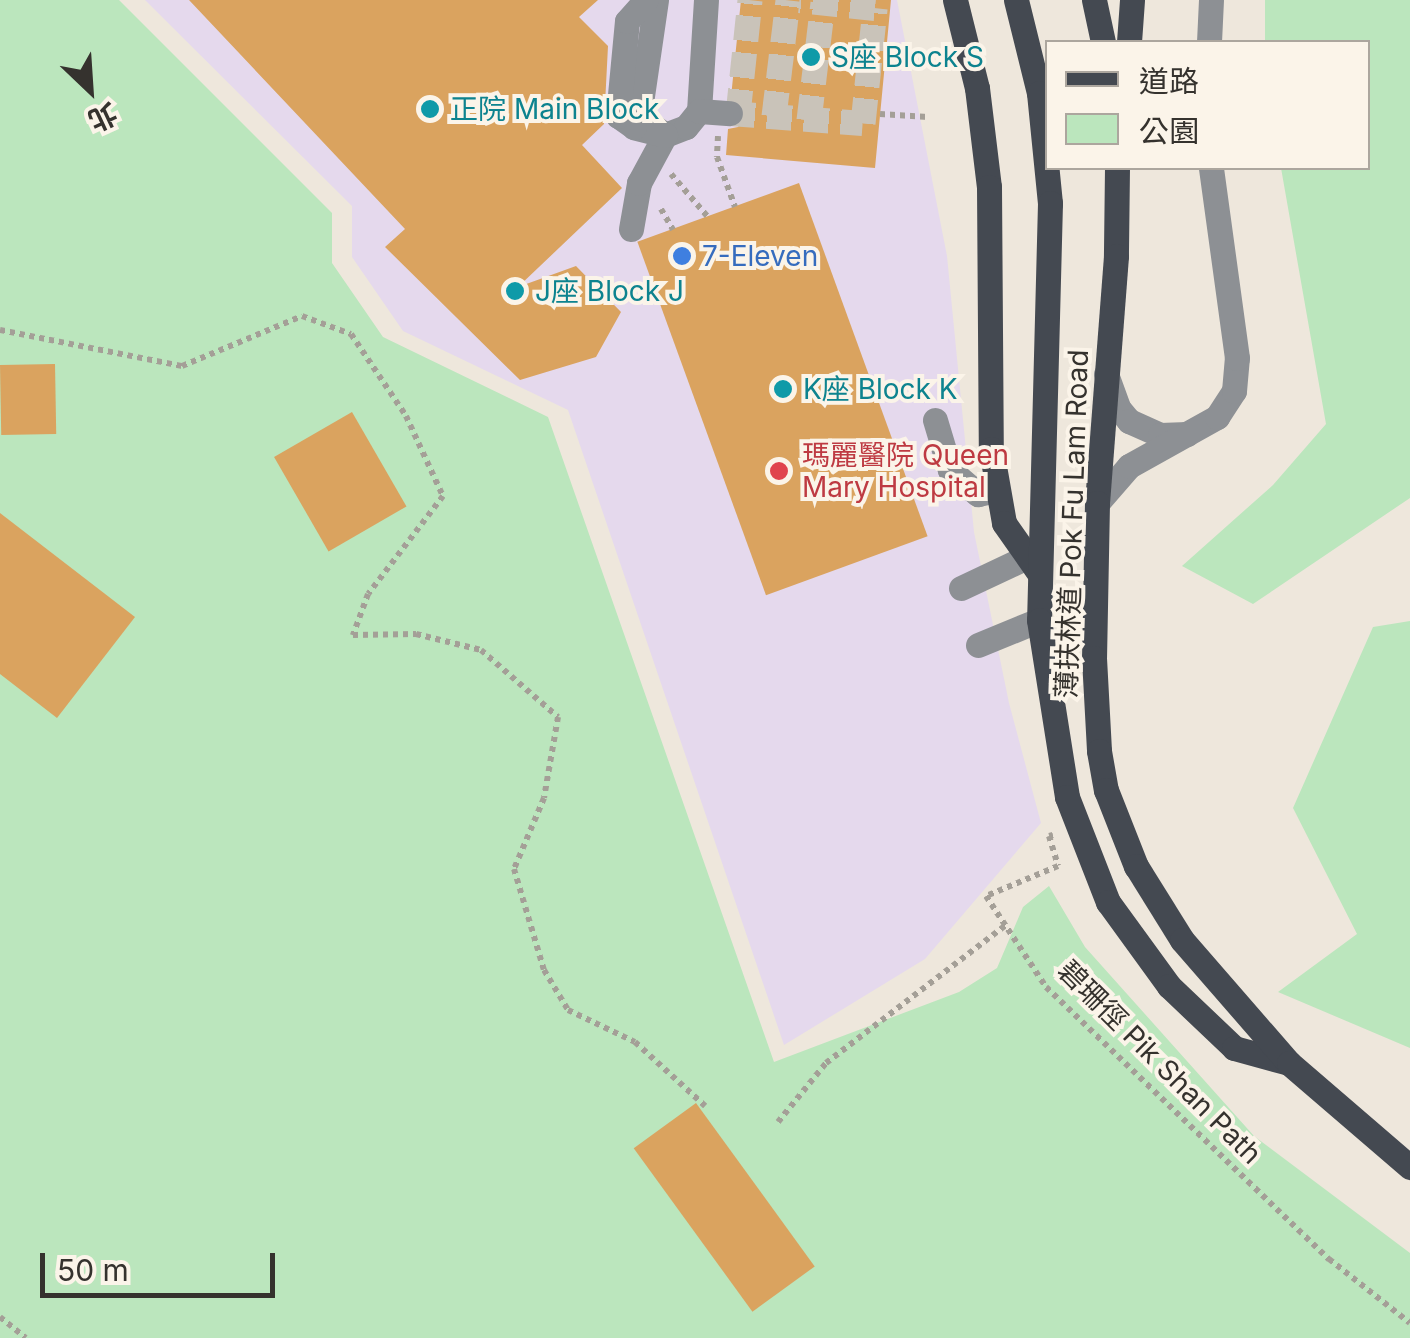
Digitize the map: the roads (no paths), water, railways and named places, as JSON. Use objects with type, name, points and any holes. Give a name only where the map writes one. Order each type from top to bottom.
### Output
[{"type":"main road","points":[[955,0],[969,49],[986,156],[991,274],[987,398],[997,490],[1004,524],[1033,565]]},
{"type":"main road","name":"薄扶林道 Pok Fu Lam Road","points":[[1016,0],[1040,93],[1045,146]]},
{"type":"main road","points":[[1094,0],[1103,40]]},
{"type":"main road","points":[[1128,40],[1132,0]]},
{"type":"main road","name":"薄扶林道 Pok Fu Lam Road","points":[[1047,170],[1045,507],[1033,565],[1067,798],[1108,902],[1160,974],[1234,1048],[1289,1063]]},
{"type":"main road","name":"薄扶林道 Pok Fu Lam Road","points":[[1117,172],[1098,503],[1094,688],[1106,790],[1121,834],[1160,910],[1289,1063],[1410,1167]]},
{"type":"street","points":[[646,0],[627,21],[618,116],[664,136]]},
{"type":"street","points":[[656,0],[639,116],[664,136]]},
{"type":"street","points":[[631,229],[639,182],[664,136],[686,127],[699,111],[706,0]]},
{"type":"street","points":[[1209,40],[1211,0]]},
{"type":"street","points":[[699,111],[730,113]]},
{"type":"street","points":[[1098,503],[1129,466],[1218,418],[1234,391],[1237,376],[1211,170]]},
{"type":"street","points":[[1106,374],[1118,409],[1129,421],[1160,434],[1192,433]]},
{"type":"street","points":[[935,420],[950,470],[978,494],[997,490]]},
{"type":"street","points":[[961,588],[1033,565]]},
{"type":"street","points":[[978,645],[1040,620]]},
{"type":"tunnel","points":[[738,114],[750,0]]},
{"type":"tunnel","points":[[774,116],[788,0]]},
{"type":"tunnel","points":[[730,113],[863,123],[875,8],[799,0]]},
{"type":"tunnel","points":[[809,120],[823,3]]},
{"type":"place","name":"S座 Block S","points":[[811,57]]},
{"type":"place","name":"正院 Main Block","points":[[430,109]]},
{"type":"place","name":"7-Eleven","points":[[682,256]]},
{"type":"place","name":"J座 Block J","points":[[515,291]]},
{"type":"place","name":"K座 Block K","points":[[783,389]]},
{"type":"place","name":"瑪麗醫院 Queen Mary Hospital","points":[[779,471]]}]
